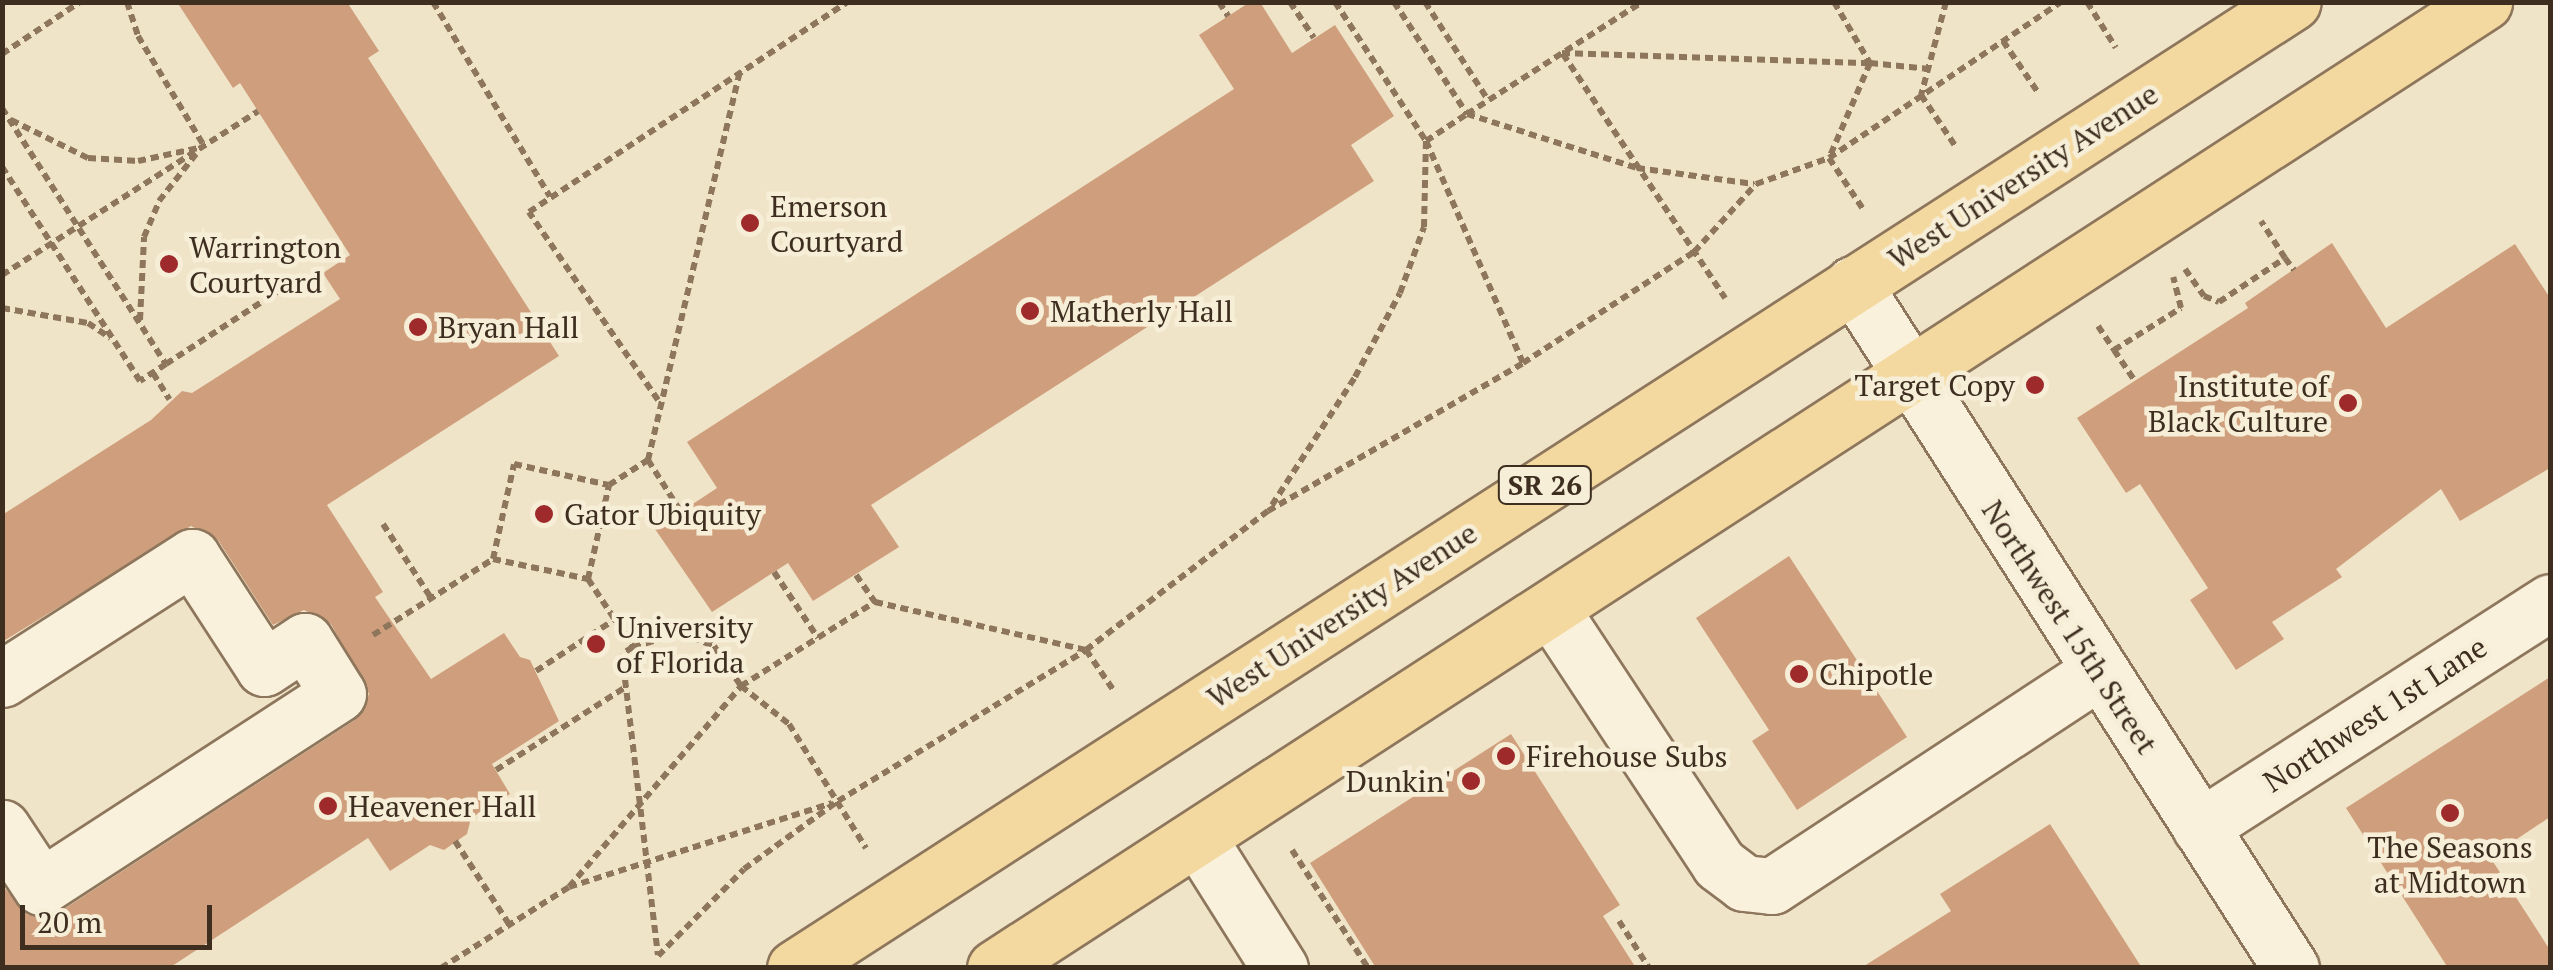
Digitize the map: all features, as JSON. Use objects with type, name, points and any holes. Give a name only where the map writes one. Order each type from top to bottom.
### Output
[{"type":"main road","name":"West University Avenue","points":[[796,968],[2293,2]]},
{"type":"main road","points":[[995,968],[2484,2]]},
{"type":"street","name":"Northwest 15th Street","points":[[1853,284],[2291,968]]},
{"type":"street","points":[[2,679],[192,557],[264,668],[305,641],[338,694],[41,887],[2,828]]},
{"type":"street","name":"Northwest 1st Lane","points":[[2200,826],[2550,602]]},
{"type":"street","points":[[1552,609],[1719,864],[1744,884],[1772,886],[2098,672]]},
{"type":"street","points":[[1198,838],[1280,968]]},
{"type":"path","points":[[2,54],[80,2]]},
{"type":"path","points":[[127,2],[138,36],[204,146]]},
{"type":"path","points":[[434,2],[550,197]]},
{"type":"path","points":[[658,400],[529,212],[848,2]]},
{"type":"path","points":[[1219,2],[1228,16]]},
{"type":"path","points":[[1290,2],[1314,38]]},
{"type":"path","points":[[1335,2],[1426,141],[1523,363]]},
{"type":"path","points":[[1394,2],[1467,114],[1637,168],[1756,184],[1829,158],[2061,2]]},
{"type":"path","points":[[1425,2],[1488,100]]},
{"type":"path","points":[[1426,141],[1642,2]]},
{"type":"path","points":[[1834,2],[1870,63]]},
{"type":"path","points":[[1946,2],[1922,95],[1962,157]]},
{"type":"path","points":[[2087,2],[2120,53]]},
{"type":"path","points":[[2004,41],[2044,102]]},
{"type":"path","points":[[1562,54],[1870,63],[1930,69]]},
{"type":"path","points":[[1562,54],[1732,310]]},
{"type":"path","points":[[1829,158],[1870,63]]},
{"type":"path","points":[[681,512],[648,460],[658,400],[740,72]]},
{"type":"path","points":[[2,108],[166,364]]},
{"type":"path","points":[[2,275],[258,111]]},
{"type":"path","points":[[10,119],[58,146],[101,160],[138,161],[204,146]]},
{"type":"path","points":[[1268,510],[1355,378],[1400,293],[1424,227],[1426,141]]},
{"type":"path","points":[[140,326],[144,236],[176,174],[204,146]]},
{"type":"path","points":[[1829,158],[1870,218]]},
{"type":"path","points":[[2,167],[140,381],[294,281]]},
{"type":"path","points":[[872,857],[838,801],[789,724],[741,686],[714,646],[680,633],[622,654],[658,956],[744,869],[838,801],[1086,650],[1268,510],[1523,363],[1694,252],[1756,184]]},
{"type":"path","points":[[2260,220],[2294,270]]},
{"type":"path","points":[[2185,269],[2204,296],[2219,302],[2285,258]]},
{"type":"path","points":[[2114,350],[2181,308],[2173,278]]},
{"type":"path","points":[[2,308],[88,323],[115,342]]},
{"type":"path","points":[[2098,326],[2135,381]]},
{"type":"path","points":[[153,372],[169,399]]},
{"type":"path","points":[[493,559],[514,464],[609,484],[648,460]]},
{"type":"path","points":[[609,484],[588,579],[633,647]]},
{"type":"path","points":[[383,524],[431,598]]},
{"type":"path","points":[[322,668],[493,559],[588,579]]},
{"type":"path","points":[[774,572],[818,638]]},
{"type":"path","points":[[856,575],[875,602],[1086,650],[1119,698]]},
{"type":"path","points":[[568,887],[741,686],[875,602]]},
{"type":"path","points":[[536,672],[614,620]]},
{"type":"path","points":[[496,770],[626,688]]},
{"type":"path","points":[[441,968],[568,887],[838,801]]},
{"type":"path","points":[[455,842],[509,924]]},
{"type":"path","points":[[1292,850],[1368,968]]},
{"type":"path","points":[[1619,921],[1649,968]]},
{"type":"building","name":"Bryan Hall","points":[[177,2],[347,2],[379,51],[368,58],[559,356],[327,505],[383,592],[375,597],[431,679],[504,633],[520,657],[530,660],[559,721],[492,764],[510,794],[471,818],[467,834],[444,850],[430,845],[390,871],[368,838],[169,968],[2,968],[2,885],[28,915],[58,913],[355,720],[369,694],[331,624],[304,610],[273,625],[218,540],[191,526],[2,642],[2,515],[151,420],[182,391],[192,393],[340,299],[323,273],[350,255],[240,83],[233,88]]},
{"type":"building","name":"Matherly Hall","points":[[1250,2],[1260,2],[1292,53],[1335,25],[1394,116],[1351,145],[1374,181],[871,505],[899,547],[813,601],[788,563],[712,612],[655,529],[717,488],[687,442],[1234,89],[1199,35]]},
{"type":"building","points":[[2332,243],[2386,328],[2515,244],[2550,298],[2550,468],[2460,521],[2441,489],[2336,569],[2342,577],[2272,622],[2284,639],[2236,670],[2190,600],[2208,588],[2140,484],[2126,493],[2077,418],[2248,308],[2245,303]]},
{"type":"building","name":"Chipotle","points":[[1789,556],[1907,737],[1797,810],[1752,741],[1769,730],[1696,618]]},
{"type":"building","name":"The Seasons at Midtown","points":[[2550,677],[2550,817],[2490,857],[2550,950],[2550,968],[2448,968],[2346,808]]},
{"type":"building","points":[[1511,734],[1620,905],[1603,916],[1636,968],[1376,968],[1310,863]]},
{"type":"building","points":[[2050,824],[2142,968],[1861,968],[1951,911],[1940,894]]},
{"type":"place","name":"Emerson Courtyard","points":[[750,223]]},
{"type":"place","name":"Warrington Courtyard","points":[[169,264]]},
{"type":"place","name":"Matherly Hall","points":[[1030,311]]},
{"type":"place","name":"Bryan Hall","points":[[418,327]]},
{"type":"place","name":"Target Copy","points":[[2035,385]]},
{"type":"place","name":"Institute of Black Culture","points":[[2348,403]]},
{"type":"place","name":"Gator Ubiquity","points":[[544,514]]},
{"type":"place","name":"University of Florida","points":[[596,644]]},
{"type":"place","name":"Chipotle","points":[[1799,674]]},
{"type":"place","name":"Firehouse Subs","points":[[1506,756]]},
{"type":"place","name":"Dunkin'","points":[[1471,781]]},
{"type":"place","name":"Heavener Hall","points":[[328,806]]},
{"type":"place","name":"The Seasons at Midtown","points":[[2450,813]]}]
